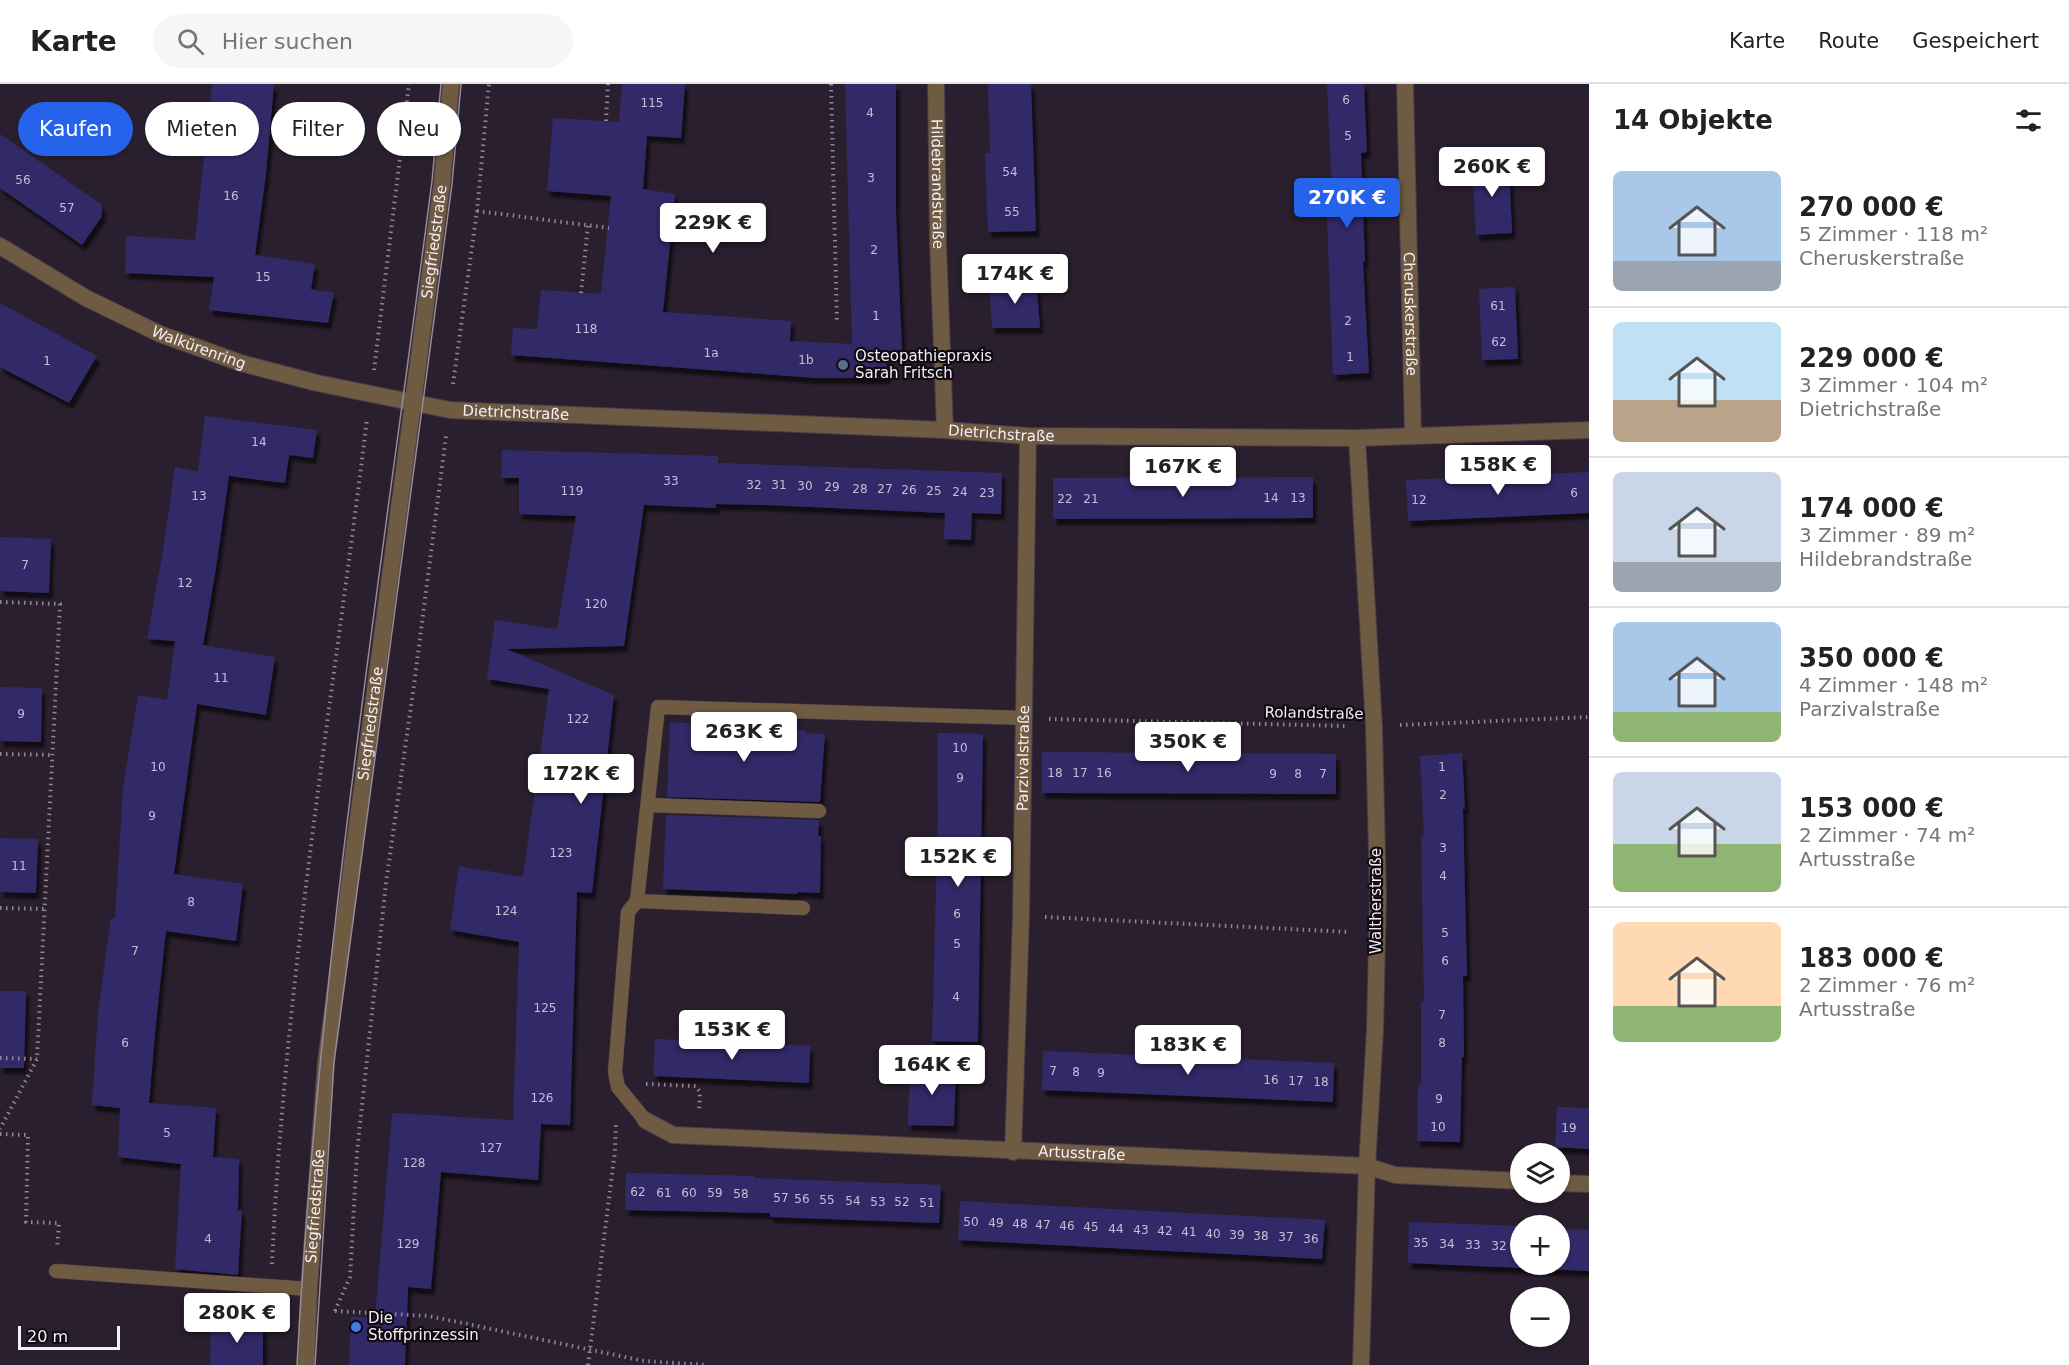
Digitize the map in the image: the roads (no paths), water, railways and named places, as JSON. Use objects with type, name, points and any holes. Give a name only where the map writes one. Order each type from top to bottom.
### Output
[{"type":"street","name":"Siegfriedstraße","points":[[306,1365],[309,1289],[326,1061],[442,183],[451,84]]},
{"type":"street","name":"Hildebrandstraße","points":[[936,84],[938,243],[945,430]]},
{"type":"street","name":"Cheruskerstraße","points":[[1405,84],[1413,435]]},
{"type":"street","name":"Walkürenring","points":[[0,246],[86,298],[160,334],[252,366],[317,383],[413,403]]},
{"type":"street","name":"Dietrichstraße","points":[[413,403],[450,410],[945,430],[1028,436],[1357,438],[1589,430]]},
{"type":"street","name":"Parzivalstraße","points":[[1013,1152],[1031,719],[1028,436]]},
{"type":"street","name":"Waltherstraße","points":[[1357,438],[1374,727],[1378,896],[1375,1030],[1367,1166],[1361,1365]]},
{"type":"street","name":"Artusstraße","points":[[645,1120],[673,1135],[1013,1152],[1367,1166],[1395,1175],[1510,1180]]},
{"type":"street","points":[[1570,1183],[1589,1184]]},
{"type":"lane","points":[[645,1120],[618,1087],[615,1072],[628,912],[638,901],[658,707],[1031,719]]},
{"type":"lane","points":[[648,805],[819,811]]},
{"type":"lane","points":[[638,901],[802,908]]},
{"type":"lane","points":[[56,1271],[309,1289]]},
{"type":"tram line","points":[[297,1365],[307,1217],[335,920],[372,624],[432,181],[441,84]]},
{"type":"tram line","points":[[315,1365],[334,1062],[452,184],[461,84]]},
{"type":"place","name":"Osteopathiepraxis Sarah Fritsch","points":[[843,365]]},
{"type":"place","name":"Die Stoffprinzessin","points":[[356,1327]]}]
